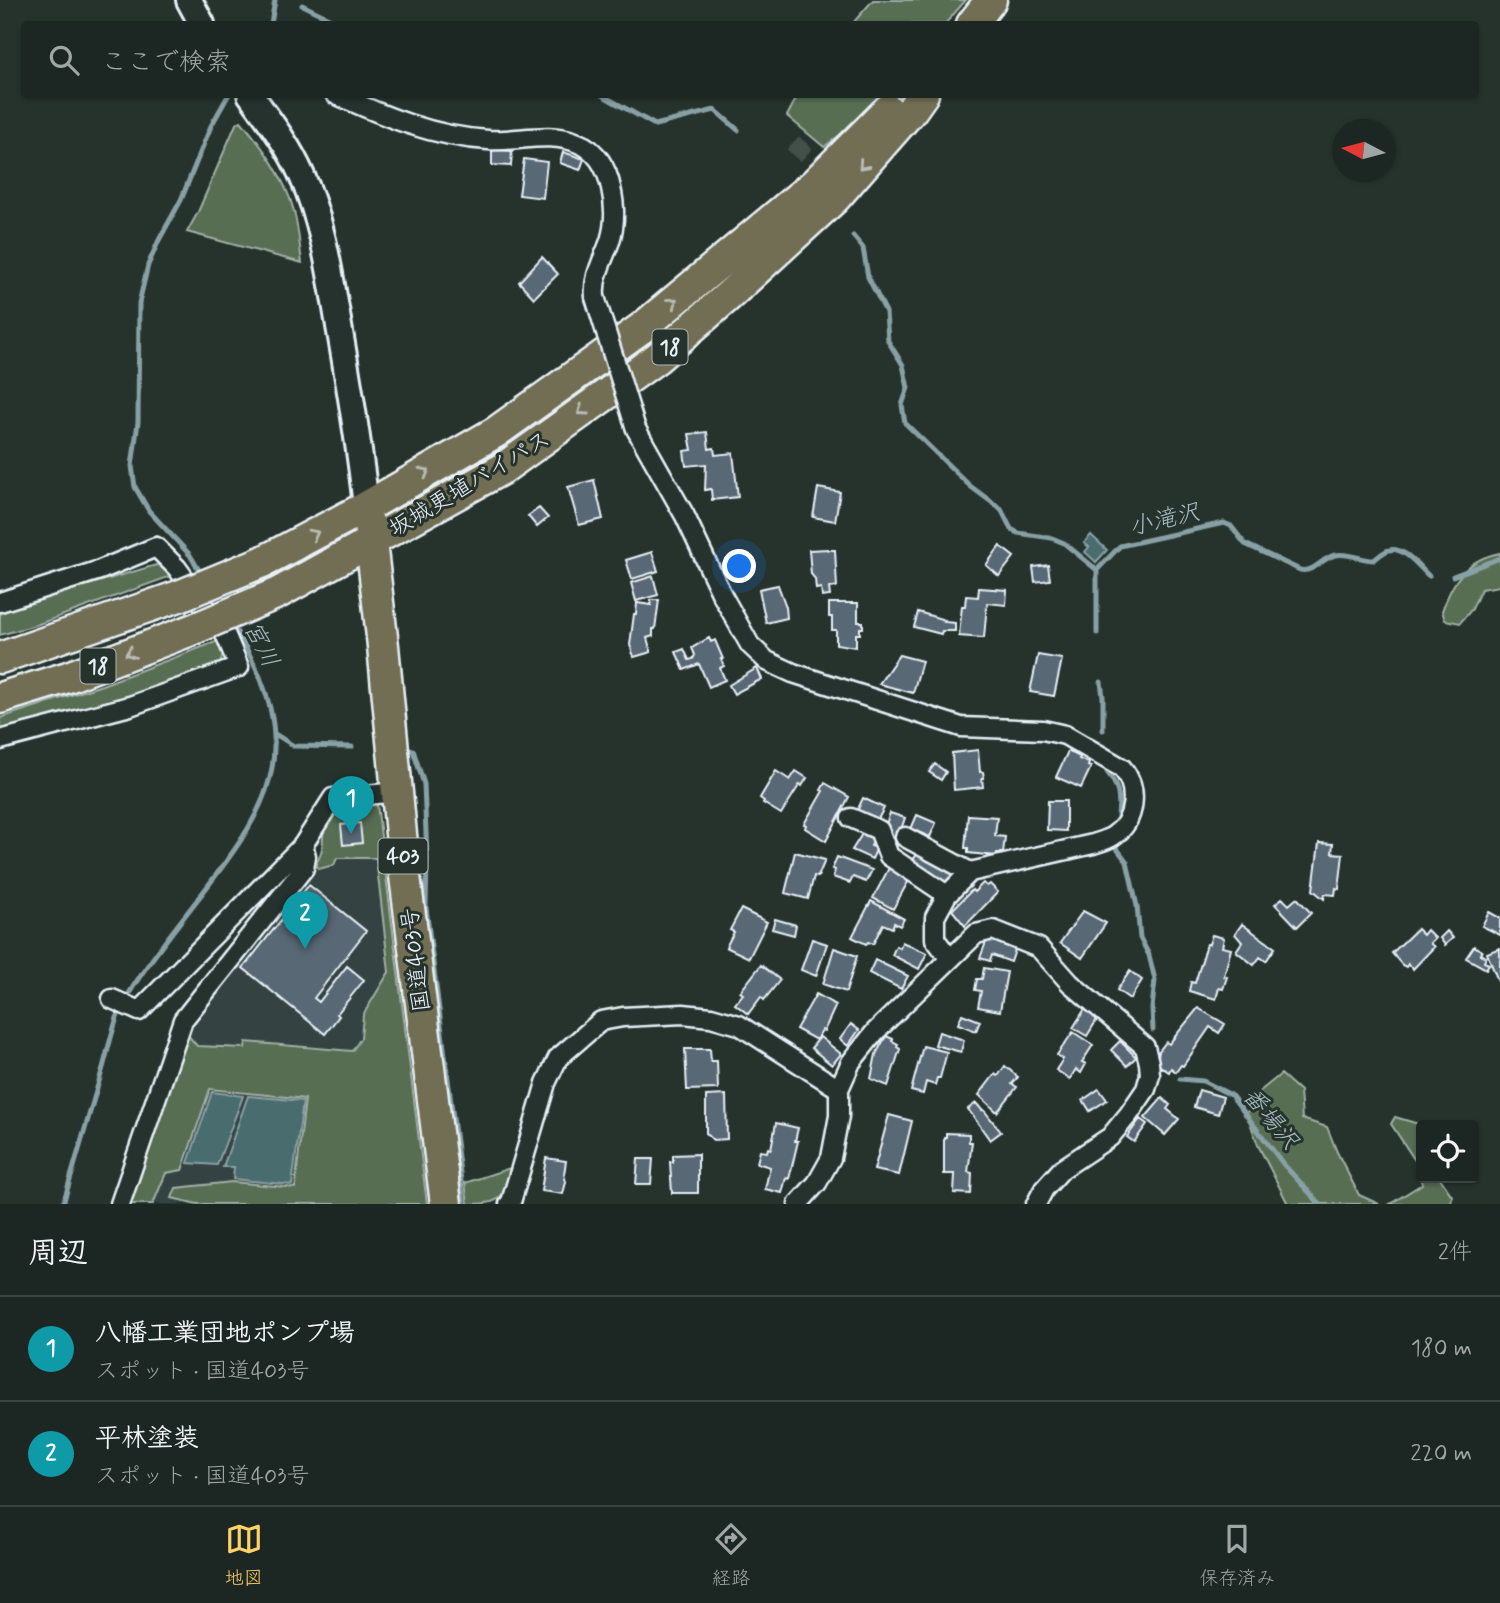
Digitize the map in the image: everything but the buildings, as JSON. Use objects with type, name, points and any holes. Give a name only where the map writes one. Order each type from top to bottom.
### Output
[{"type":"highway","name":"坂城更埴バイパス","points":[[0,658],[179,596],[262,562],[366,507],[496,432],[643,327],[813,185],[898,98]]},
{"type":"highway","name":"坂城更埴バイパス","points":[[0,698],[68,677],[194,629],[278,593],[502,469],[657,358],[835,198],[920,98]]},
{"type":"highway","name":"国道403号","points":[[366,507],[405,876],[446,1204]]},
{"type":"main road","points":[[188,0],[200,21]]},
{"type":"main road","points":[[254,98],[283,140],[303,176],[320,225],[360,450],[366,507]]},
{"type":"street","points":[[344,98],[379,114],[438,134],[488,140],[562,138],[580,143],[598,155],[611,186],[614,211],[611,238],[594,283],[595,297],[636,429],[685,516],[750,645],[767,661],[793,673],[961,727],[1042,730],[1065,735],[1122,768],[1128,775],[1132,785],[1132,804],[1125,826],[1112,837],[970,872],[947,895],[935,916],[936,939],[950,959]]},
{"type":"street","points":[[0,602],[100,570],[156,547],[177,568],[226,636],[239,667],[130,706],[0,740]]},
{"type":"street","points":[[112,999],[139,1010],[147,1003],[303,845],[333,797],[398,792]]},
{"type":"street","points":[[851,818],[879,830],[889,856],[947,895]]},
{"type":"street","points":[[905,836],[970,872]]},
{"type":"street","points":[[120,1204],[183,1020],[304,868],[306,856],[303,845]]},
{"type":"street","points":[[798,1204],[817,1183],[831,1158],[839,1116],[839,1089],[851,1062],[875,1032],[976,934],[993,930],[1039,948],[1070,983],[1145,1047],[1150,1075],[1146,1090],[1110,1137],[1062,1169],[1044,1189],[1036,1204]]},
{"type":"street","points":[[509,1204],[524,1165],[546,1083],[558,1058],[601,1021],[623,1017],[683,1014],[711,1017],[739,1025],[839,1089]]},
{"type":"shaded area","points":[[377,804],[427,1204],[127,1204],[191,1024],[321,857],[322,828]]},
{"type":"green space","points":[[873,0],[966,0],[948,21],[855,21]]},
{"type":"green space","points":[[796,98],[877,98],[845,131],[824,147],[787,116]]},
{"type":"green space","points":[[241,121],[267,155],[288,193],[296,220],[302,263],[187,232],[236,124]]},
{"type":"green space","points":[[1500,553],[1500,586],[1481,589],[1472,609],[1460,623],[1445,620],[1442,611],[1450,591],[1462,573],[1478,561]]},
{"type":"green space","points":[[156,565],[164,566],[174,575],[36,625],[0,635],[0,611]]},
{"type":"green space","points":[[218,641],[223,654],[220,664],[128,697],[0,731],[0,718],[102,685]]},
{"type":"green space","points":[[351,802],[377,804],[427,1204],[197,1204],[172,1198],[176,1188],[232,1182],[295,1188],[305,1099],[210,1089],[182,1170],[166,1173],[153,1204],[127,1204],[187,1034],[197,1046],[245,1048],[246,1042],[352,1051],[361,1038],[363,1015],[389,972],[376,858],[337,858],[334,865],[319,869],[315,865],[320,856],[325,822],[330,814]]},
{"type":"green space","points":[[1281,1074],[1300,1091],[1302,1119],[1327,1127],[1359,1195],[1379,1204],[1288,1204],[1258,1145],[1247,1114],[1254,1096]]},
{"type":"green space","points":[[1395,1117],[1416,1123],[1416,1162],[1391,1124]]},
{"type":"green space","points":[[513,1167],[500,1198],[488,1203],[468,1204],[465,1183]]},
{"type":"green space","points":[[1443,1183],[1452,1196],[1451,1204],[1390,1204],[1422,1184]]},
{"type":"water","points":[[1091,535],[1107,550],[1096,562],[1085,552],[1089,547],[1084,543]]},
{"type":"water","points":[[212,1092],[243,1096],[217,1165],[188,1163]]},
{"type":"water","points":[[248,1096],[303,1101],[292,1185],[233,1179],[234,1167],[223,1167]]},
{"type":"waterway","name":"宮川","points":[[272,21],[275,0]]},
{"type":"waterway","points":[[302,5],[335,21]]},
{"type":"waterway","name":"宮川","points":[[203,577],[190,555],[149,511],[135,487],[132,466],[138,422],[139,303],[148,265],[181,200],[211,126],[227,98]]},
{"type":"waterway","points":[[607,98],[655,125],[715,110],[738,130]]},
{"type":"waterway","points":[[853,236],[863,248],[868,277],[886,312],[888,341],[903,365],[908,388],[902,405],[905,423],[970,486],[1001,509],[1011,529],[1064,543],[1097,570]]},
{"type":"waterway","name":"小滝沢","points":[[1097,570],[1120,546],[1224,523],[1231,526],[1245,544],[1300,570],[1310,569],[1335,555],[1374,560],[1389,550],[1395,550],[1411,558],[1429,576]]},
{"type":"waterway","name":"小滝沢","points":[[1453,576],[1500,558]]},
{"type":"waterway","name":"番場沢","points":[[1097,570],[1097,633]]},
{"type":"waterway","name":"宮川","points":[[63,1204],[120,1010],[148,965],[226,862],[249,827],[266,792],[274,756],[272,717],[259,674],[232,624]]},
{"type":"waterway","name":"番場沢","points":[[1101,682],[1103,730]]},
{"type":"waterway","points":[[275,734],[294,746],[352,747]]},
{"type":"waterway","points":[[409,749],[413,750],[424,784],[426,908],[464,1204]]},
{"type":"waterway","name":"番場沢","points":[[1107,772],[1118,792],[1118,816]]},
{"type":"waterway","name":"番場沢","points":[[1115,846],[1127,862],[1137,906],[1140,938],[1149,955],[1155,980],[1153,1030]]},
{"type":"waterway","name":"番場沢","points":[[1180,1079],[1203,1081],[1231,1095],[1284,1165],[1320,1204]]},
{"type":"tunnel","points":[[793,143],[856,201]]},
{"type":"place","name":"八幡工業団地ポンプ場","points":[[351,834]]},
{"type":"place","name":"平林塗装","points":[[305,949]]}]
